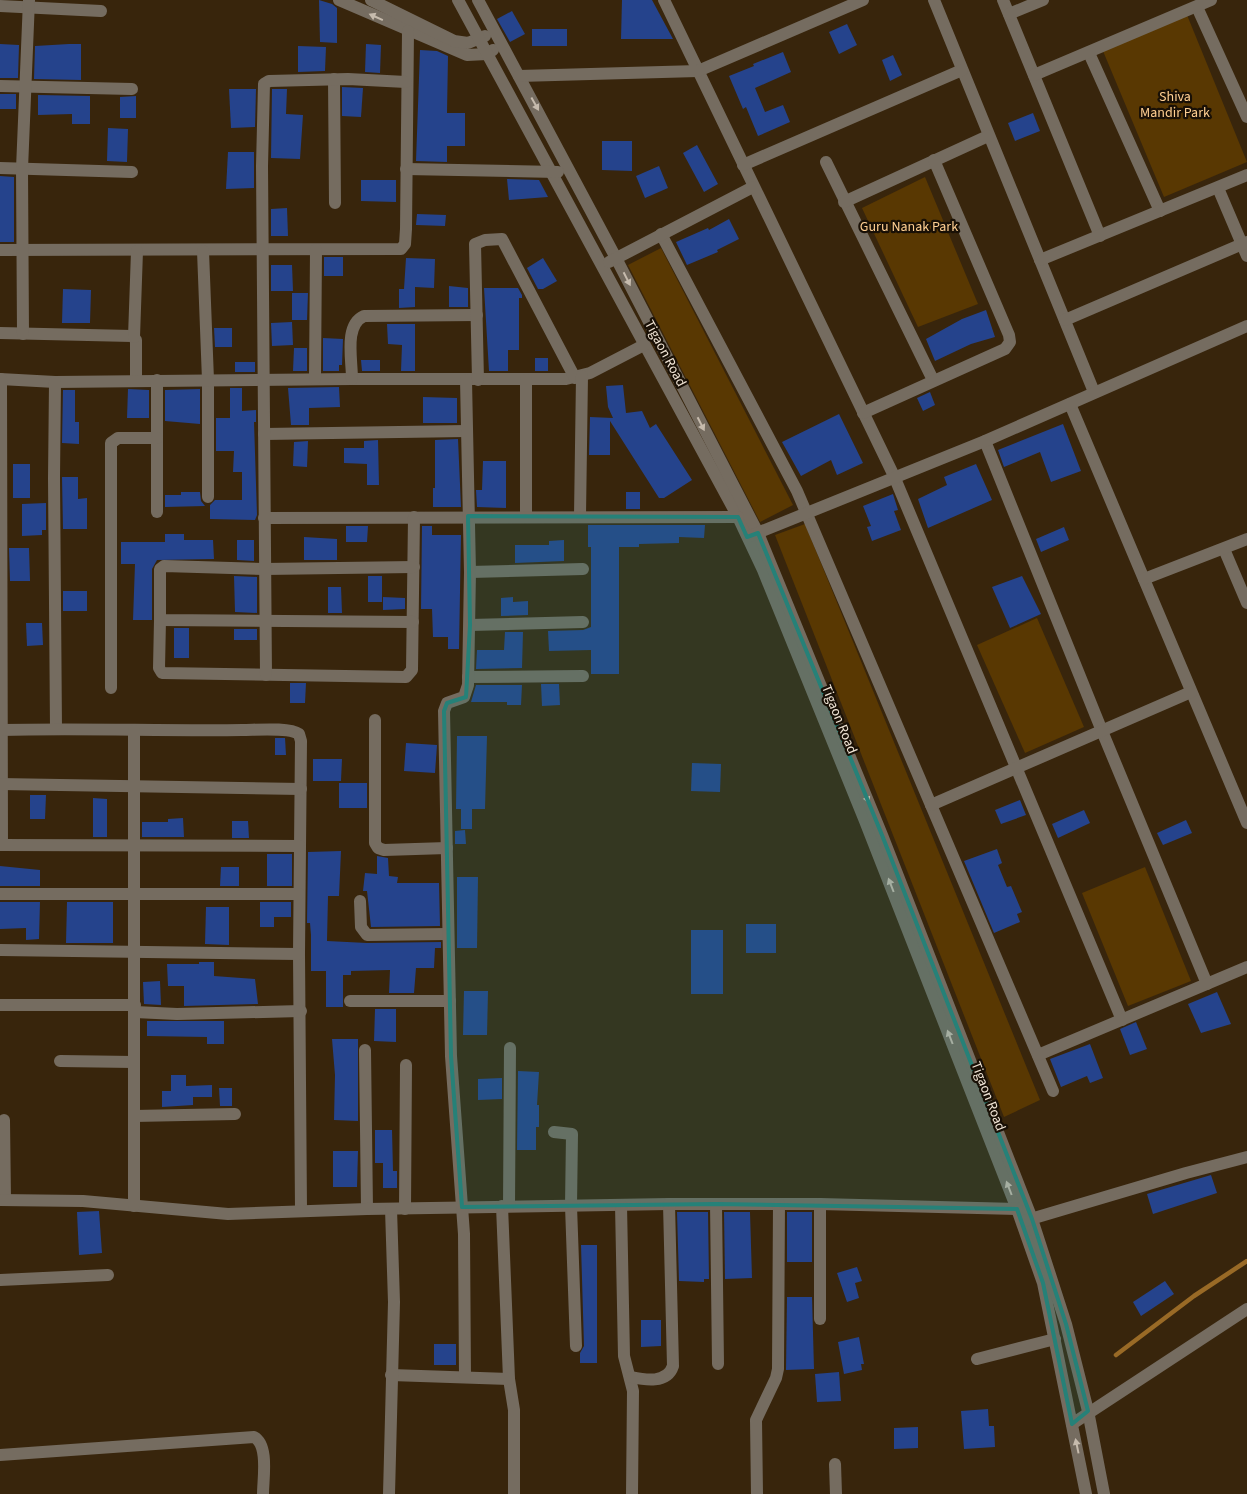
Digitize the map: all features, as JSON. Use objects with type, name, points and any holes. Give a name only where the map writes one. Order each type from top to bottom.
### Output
[{"type":"street","points":[[339,0],[467,55],[487,54],[501,45]]},
{"type":"street","points":[[372,0],[454,41],[468,43],[479,40],[495,31]]},
{"type":"street","name":"Tigaon Road","points":[[458,0],[738,517],[752,535],[1017,1209],[1027,1220],[1043,1284],[1086,1494]]},
{"type":"street","points":[[478,0],[616,258],[752,535],[882,835],[1066,1324],[1088,1411],[1104,1494]]},
{"type":"street","points":[[664,0],[894,476],[1122,1020]]},
{"type":"street","points":[[519,76],[698,71],[863,0]]},
{"type":"street","points":[[934,0],[1094,392]]},
{"type":"street","points":[[1002,0],[1100,236]]},
{"type":"street","points":[[1009,14],[1044,0]]},
{"type":"street","points":[[1034,75],[1211,0]]},
{"type":"street","points":[[0,6],[29,3],[101,11]]},
{"type":"street","points":[[23,334],[22,169],[29,3]]},
{"type":"street","points":[[1197,7],[1247,117]]},
{"type":"street","points":[[0,250],[396,250],[404,247],[406,229],[408,31]]},
{"type":"street","points":[[1088,53],[1160,211]]},
{"type":"street","points":[[743,165],[962,70]]},
{"type":"street","points":[[266,675],[264,623],[264,84],[268,82],[334,79],[406,82]]},
{"type":"street","points":[[334,79],[334,203]]},
{"type":"street","points":[[0,86],[132,89]]},
{"type":"street","points":[[844,202],[988,136]]},
{"type":"street","points":[[863,413],[1005,349],[1009,345],[1010,338],[934,160]]},
{"type":"street","points":[[826,162],[844,202],[934,380]]},
{"type":"street","points":[[0,168],[132,172]]},
{"type":"street","points":[[406,168],[553,173],[570,170]]},
{"type":"street","points":[[1040,260],[1247,175]]},
{"type":"street","points":[[602,265],[753,187]]},
{"type":"street","points":[[1065,320],[1246,248],[1218,188]]},
{"type":"street","points":[[662,234],[797,491],[1053,1090]]},
{"type":"street","points":[[466,1377],[462,1207],[454,1111],[450,1000],[444,711],[448,703],[466,695],[468,677],[470,572],[467,431],[477,314],[476,244],[485,240],[502,239],[578,377],[580,516]]},
{"type":"street","points":[[136,380],[134,337],[137,250]]},
{"type":"street","points":[[314,379],[316,250]]},
{"type":"street","points":[[203,251],[208,380],[208,497]]},
{"type":"street","points":[[352,379],[352,330],[358,319],[364,316],[477,314]]},
{"type":"street","points":[[752,535],[894,476],[985,441],[1247,326]]},
{"type":"street","points":[[0,333],[128,335],[134,337]]},
{"type":"street","points":[[300,846],[1,845],[0,379],[55,382],[314,379],[526,380],[578,377],[644,345]]},
{"type":"street","points":[[157,380],[157,512]]},
{"type":"street","points":[[526,380],[526,516]]},
{"type":"street","points":[[55,382],[56,728]]},
{"type":"street","points":[[1070,404],[1247,823]]},
{"type":"street","points":[[264,434],[467,431]]},
{"type":"street","points":[[112,688],[111,443],[118,438],[157,438]]},
{"type":"street","points":[[985,441],[1207,984]]},
{"type":"street","points":[[264,518],[468,516],[738,517]]},
{"type":"street","points":[[414,517],[414,567],[412,670],[406,677],[162,673],[159,668],[162,567],[264,569],[414,567]]},
{"type":"street","points":[[1144,579],[1247,539]]},
{"type":"street","points":[[1224,549],[1247,603]]},
{"type":"street","points":[[470,572],[583,569]]},
{"type":"street","points":[[160,620],[264,623],[413,622]]},
{"type":"street","points":[[470,625],[583,622]]},
{"type":"street","points":[[468,677],[583,676]]},
{"type":"street","points":[[931,805],[1191,692]]},
{"type":"street","points":[[375,720],[375,843],[378,848],[384,850],[447,848]]},
{"type":"street","points":[[1,730],[56,728],[134,731],[293,731],[299,734],[301,740],[299,894],[301,1210]]},
{"type":"street","points":[[134,731],[134,1206]]},
{"type":"street","points":[[1,784],[301,789]]},
{"type":"street","points":[[0,894],[299,894]]},
{"type":"street","points":[[360,901],[361,927],[367,935],[448,934]]},
{"type":"street","points":[[0,950],[299,954]]},
{"type":"street","points":[[1038,1055],[1247,967]]},
{"type":"street","points":[[350,1001],[450,1000]]},
{"type":"street","points":[[0,1005],[135,1009],[177,1014],[301,1011]]},
{"type":"street","points":[[510,1048],[505,1206],[509,1378],[514,1410],[514,1494]]},
{"type":"street","points":[[365,1050],[367,1208]]},
{"type":"street","points":[[60,1061],[134,1062]]},
{"type":"street","points":[[405,1208],[406,1065]]},
{"type":"street","points":[[134,1116],[235,1114]]},
{"type":"street","points":[[4,1120],[2,1200],[83,1201],[228,1214],[367,1208],[669,1204],[820,1204],[1017,1209]]},
{"type":"street","points":[[554,1132],[572,1134],[571,1206],[576,1346]]},
{"type":"street","points":[[1027,1220],[1247,1157]]},
{"type":"street","points":[[631,1377],[648,1381],[668,1374],[673,1366],[669,1204]]},
{"type":"street","points":[[716,1204],[718,1364]]},
{"type":"street","points":[[757,1494],[756,1420],[776,1378],[778,1369],[779,1204]]},
{"type":"street","points":[[820,1204],[820,1319]]},
{"type":"street","points":[[621,1205],[623,1342],[626,1367],[631,1377],[633,1391],[632,1494]]},
{"type":"street","points":[[389,1494],[394,1302],[391,1209]]},
{"type":"street","points":[[0,1280],[108,1275]]},
{"type":"street","points":[[1072,1424],[1088,1411],[1247,1309]]},
{"type":"street","points":[[976,1359],[1055,1340]]},
{"type":"street","points":[[391,1375],[509,1378]]},
{"type":"street","points":[[0,1456],[254,1436],[259,1439],[263,1450],[263,1494]]},
{"type":"street","points":[[835,1464],[836,1494]]},
{"type":"highlighted area","points":[[468,516],[738,517],[747,537],[758,533],[882,835],[1032,1219],[1066,1324],[1088,1411],[1072,1424],[1043,1283],[1017,1209],[716,1204],[462,1207],[451,1056],[444,711],[447,703],[466,697],[470,625]]},
{"type":"green space","name":"Shiva Mandir Park","points":[[1187,15],[1247,162],[1164,197],[1103,51]]},
{"type":"green space","name":"Guru Nanak Park","points":[[925,177],[978,304],[918,327],[862,208]]},
{"type":"green space","points":[[661,248],[793,505],[760,522],[628,265]]},
{"type":"green space","points":[[805,524],[1040,1100],[1004,1117],[775,535]]},
{"type":"green space","points":[[1037,618],[1084,727],[1025,753],[977,645]]},
{"type":"green space","points":[[1145,867],[1191,981],[1128,1006],[1082,893]]},
{"type":"building","points":[[319,0],[332,4],[337,8],[337,43],[320,42]]},
{"type":"building","points":[[622,0],[652,0],[673,39],[621,39]]},
{"type":"building","points":[[512,11],[525,34],[510,42],[497,19]]},
{"type":"building","points":[[847,24],[857,45],[839,54],[829,32]]},
{"type":"building","points":[[532,29],[567,29],[567,46],[532,46]]},
{"type":"building","points":[[0,44],[19,45],[18,78],[0,78]]},
{"type":"building","points":[[81,44],[81,80],[34,79],[35,46]]},
{"type":"building","points":[[366,44],[381,45],[380,73],[365,72]]},
{"type":"building","points":[[298,46],[326,47],[325,71],[298,72]]},
{"type":"building","points":[[420,50],[437,51],[448,56],[447,113],[465,113],[465,146],[447,146],[447,162],[416,161]]},
{"type":"building","points":[[783,52],[791,72],[755,88],[765,112],[783,105],[790,122],[758,136],[746,107],[743,109],[729,76]]},
{"type":"building","points":[[893,55],[902,75],[890,81],[882,60]]},
{"type":"building","points":[[342,87],[363,88],[361,117],[342,116]]},
{"type":"building","points":[[229,89],[256,89],[255,127],[231,128]]},
{"type":"building","points":[[272,89],[287,89],[286,114],[303,115],[300,159],[271,158]]},
{"type":"building","points":[[0,94],[16,94],[16,109],[0,109]]},
{"type":"building","points":[[38,95],[90,96],[90,124],[72,124],[72,114],[38,115]]},
{"type":"building","points":[[136,96],[136,118],[120,118],[120,97]]},
{"type":"building","points":[[1033,113],[1040,131],[1015,141],[1008,123]]},
{"type":"building","points":[[108,128],[128,129],[127,162],[107,161]]},
{"type":"building","points":[[602,141],[632,141],[632,171],[602,170]]},
{"type":"building","points":[[697,145],[718,184],[704,192],[683,153]]},
{"type":"building","points":[[228,152],[254,152],[254,188],[226,189]]},
{"type":"building","points":[[659,166],[668,188],[645,198],[636,176]]},
{"type":"building","points":[[0,176],[14,177],[14,242],[0,242]]},
{"type":"building","points":[[507,179],[539,180],[548,197],[509,200]]},
{"type":"building","points":[[361,180],[396,180],[396,202],[361,201]]},
{"type":"building","points":[[287,208],[288,236],[271,236],[271,209]]},
{"type":"building","points":[[417,214],[446,215],[445,226],[416,225]]},
{"type":"building","points":[[729,219],[739,239],[717,250],[718,252],[687,265],[676,242],[708,228],[709,230]]},
{"type":"building","points":[[324,257],[343,257],[343,276],[324,276]]},
{"type":"building","points":[[406,258],[435,259],[434,288],[415,287],[415,307],[399,308],[399,289],[404,289]]},
{"type":"building","points":[[543,258],[557,281],[543,289],[538,289],[527,268]]},
{"type":"building","points":[[271,265],[292,265],[293,291],[271,291]]},
{"type":"building","points":[[449,286],[468,288],[468,307],[449,307]]},
{"type":"building","points":[[484,288],[518,288],[522,295],[522,298],[519,298],[519,350],[508,350],[508,371],[489,371]]},
{"type":"building","points":[[63,289],[91,290],[90,323],[62,323]]},
{"type":"building","points":[[292,293],[308,293],[307,320],[292,320]]},
{"type":"building","points":[[986,310],[995,337],[971,344],[935,361],[926,339],[962,319]]},
{"type":"building","points":[[292,322],[293,345],[272,346],[271,323]]},
{"type":"building","points":[[387,324],[415,324],[415,371],[401,371],[402,345],[388,344]]},
{"type":"building","points":[[214,328],[232,328],[232,347],[215,347]]},
{"type":"building","points":[[323,338],[343,339],[342,365],[339,365],[339,371],[323,371]]},
{"type":"building","points":[[294,348],[307,348],[307,371],[293,371]]},
{"type":"building","points":[[535,358],[548,358],[548,371],[535,371]]},
{"type":"building","points":[[361,360],[380,360],[380,371],[362,371]]},
{"type":"building","points":[[235,362],[255,362],[255,372],[235,372]]},
{"type":"building","points":[[623,385],[626,413],[642,411],[650,428],[656,424],[692,480],[664,498],[659,498],[610,421],[610,455],[589,455],[590,417],[613,418],[608,407],[606,386]]},
{"type":"building","points":[[339,387],[340,407],[309,408],[309,425],[291,425],[288,388]]},
{"type":"building","points":[[230,388],[242,388],[242,411],[256,410],[256,422],[254,422],[257,515],[255,520],[210,519],[210,505],[215,500],[242,500],[242,472],[233,472],[234,451],[216,451],[216,418],[230,418]]},
{"type":"building","points":[[128,389],[149,390],[149,418],[127,418]]},
{"type":"building","points":[[200,389],[200,424],[165,421],[165,390]]},
{"type":"building","points":[[63,390],[75,390],[75,422],[79,422],[79,444],[62,443]]},
{"type":"building","points":[[930,392],[935,405],[923,411],[917,398]]},
{"type":"building","points":[[423,397],[457,398],[457,423],[423,423]]},
{"type":"building","points":[[839,414],[863,463],[837,475],[831,460],[801,476],[782,442]]},
{"type":"building","points":[[1063,424],[1081,471],[1051,482],[1040,452],[1004,467],[998,450]]},
{"type":"building","points":[[458,439],[461,507],[433,507],[435,440]]},
{"type":"building","points":[[378,440],[379,485],[367,485],[367,464],[344,463],[344,448],[364,448],[364,441]]},
{"type":"building","points":[[308,441],[307,467],[293,466],[294,442]]},
{"type":"building","points":[[483,461],[506,461],[506,508],[477,507],[476,490],[482,490]]},
{"type":"building","points":[[13,464],[30,464],[30,498],[13,498]]},
{"type":"building","points":[[976,464],[992,500],[928,528],[918,499],[947,485],[944,477]]},
{"type":"building","points":[[62,477],[78,477],[78,499],[87,498],[87,529],[63,529]]},
{"type":"building","points":[[181,492],[200,492],[201,501],[205,506],[165,507],[165,495],[181,495]]},
{"type":"building","points":[[626,492],[640,492],[640,509],[626,509]]},
{"type":"building","points":[[893,494],[898,510],[894,511],[901,530],[872,541],[867,527],[871,526],[863,506]]},
{"type":"building","points":[[46,503],[46,530],[42,530],[42,535],[22,536],[22,504]]},
{"type":"building","points":[[588,525],[705,525],[704,538],[679,537],[679,543],[639,544],[639,547],[619,547],[619,674],[591,674],[591,650],[549,651],[548,631],[583,630],[591,627],[591,547],[588,547]]},
{"type":"building","points":[[346,526],[368,526],[367,542],[346,542]]},
{"type":"building","points":[[422,526],[432,526],[432,535],[461,535],[459,649],[448,649],[448,637],[433,637],[432,609],[421,609]]},
{"type":"building","points":[[1064,527],[1069,540],[1041,552],[1036,539]]},
{"type":"building","points":[[165,534],[184,534],[184,540],[213,540],[214,559],[157,560],[152,569],[152,620],[133,620],[135,564],[121,564],[121,542],[165,542]]},
{"type":"building","points":[[304,537],[337,539],[337,560],[304,560]]},
{"type":"building","points":[[237,540],[254,540],[254,561],[237,560]]},
{"type":"building","points":[[564,540],[564,561],[515,563],[515,545],[549,545],[549,541]]},
{"type":"building","points":[[9,548],[29,548],[30,581],[10,581]]},
{"type":"building","points":[[234,576],[257,577],[257,613],[235,612]]},
{"type":"building","points":[[368,576],[382,576],[382,602],[368,602]]},
{"type":"building","points":[[1022,576],[1041,614],[1010,628],[992,587]]},
{"type":"building","points":[[328,587],[341,587],[342,613],[328,613]]},
{"type":"building","points":[[63,591],[87,591],[87,611],[63,611]]},
{"type":"building","points":[[383,597],[405,598],[405,609],[383,610]]},
{"type":"building","points":[[513,597],[513,602],[528,601],[528,615],[501,616],[501,598]]},
{"type":"building","points":[[26,623],[42,623],[43,645],[27,646]]},
{"type":"building","points":[[174,628],[189,628],[189,658],[174,658]]},
{"type":"building","points":[[234,629],[257,629],[257,640],[234,640]]},
{"type":"building","points":[[505,632],[523,632],[522,668],[476,669],[477,650],[504,650]]},
{"type":"building","points":[[290,683],[306,683],[305,703],[290,703]]},
{"type":"building","points":[[541,684],[559,684],[560,705],[542,706]]},
{"type":"building","points":[[476,685],[522,685],[521,705],[507,705],[507,702],[471,702]]},
{"type":"building","points":[[457,736],[487,736],[485,809],[472,809],[472,829],[461,829],[461,809],[456,809]]},
{"type":"building","points":[[275,738],[285,738],[286,755],[275,755]]},
{"type":"building","points":[[406,743],[437,745],[435,773],[404,771]]},
{"type":"building","points":[[313,759],[342,759],[341,781],[313,781]]},
{"type":"building","points":[[692,763],[721,764],[720,792],[691,791]]},
{"type":"building","points":[[339,783],[367,783],[367,808],[339,808]]},
{"type":"building","points":[[30,795],[46,795],[45,819],[30,819]]},
{"type":"building","points":[[93,798],[107,799],[107,837],[93,837]]},
{"type":"building","points":[[1020,800],[1026,815],[1001,824],[995,810]]},
{"type":"building","points":[[1084,810],[1090,823],[1058,838],[1052,824]]},
{"type":"building","points":[[183,818],[184,837],[142,837],[142,822],[168,822],[168,819]]},
{"type":"building","points":[[1186,820],[1192,833],[1163,845],[1157,833]]},
{"type":"building","points":[[232,821],[248,821],[249,838],[232,838]]},
{"type":"building","points":[[465,830],[466,844],[455,844],[455,831]]},
{"type":"building","points":[[997,849],[1002,863],[998,865],[1007,887],[1011,886],[1022,912],[1017,914],[1020,922],[994,933],[964,861]]},
{"type":"building","points":[[341,851],[339,896],[328,896],[327,941],[367,943],[441,942],[441,948],[435,948],[434,968],[416,968],[414,993],[389,993],[390,970],[351,971],[351,975],[343,975],[343,1007],[326,1007],[326,971],[311,971],[310,923],[307,923],[308,852]]},
{"type":"building","points":[[267,854],[292,854],[292,886],[267,886]]},
{"type":"building","points":[[377,856],[388,858],[389,876],[398,877],[397,883],[439,883],[440,926],[371,927],[367,891],[363,891],[365,873],[377,874]]},
{"type":"building","points":[[0,866],[40,870],[40,886],[0,886]]},
{"type":"building","points":[[221,867],[239,867],[239,886],[220,886]]},
{"type":"building","points":[[457,877],[478,877],[477,948],[457,948]]},
{"type":"building","points":[[0,902],[40,902],[39,939],[26,940],[26,928],[0,929]]},
{"type":"building","points":[[67,902],[113,902],[113,943],[66,943]]},
{"type":"building","points":[[260,902],[291,902],[291,917],[274,917],[274,927],[260,927]]},
{"type":"building","points":[[206,907],[229,907],[229,945],[205,944]]},
{"type":"building","points":[[746,924],[776,924],[776,953],[746,953]]},
{"type":"building","points":[[691,930],[723,930],[723,994],[691,994]]},
{"type":"building","points":[[199,962],[214,962],[214,976],[255,979],[258,1004],[184,1006],[184,986],[168,986],[167,964],[199,964]]},
{"type":"building","points":[[160,981],[161,1005],[144,1004],[143,982]]},
{"type":"building","points":[[464,991],[488,991],[487,1035],[463,1035]]},
{"type":"building","points":[[1217,992],[1231,1024],[1201,1033],[1188,1004]]},
{"type":"building","points":[[375,1009],[396,1009],[396,1042],[374,1041]]},
{"type":"building","points":[[147,1021],[224,1021],[224,1044],[207,1044],[207,1037],[147,1036]]},
{"type":"building","points":[[1136,1022],[1147,1049],[1130,1055],[1120,1029]]},
{"type":"building","points":[[332,1039],[358,1039],[358,1121],[334,1120],[335,1075]]},
{"type":"building","points":[[1090,1044],[1103,1078],[1090,1083],[1087,1076],[1061,1087],[1050,1059]]},
{"type":"building","points":[[518,1071],[539,1072],[537,1105],[539,1105],[539,1127],[536,1127],[536,1150],[517,1150]]},
{"type":"building","points":[[171,1075],[186,1075],[186,1086],[212,1085],[212,1097],[193,1097],[193,1105],[162,1107],[162,1091],[171,1091]]},
{"type":"building","points":[[502,1078],[502,1099],[478,1100],[478,1079]]},
{"type":"building","points":[[219,1088],[232,1088],[232,1106],[220,1106]]},
{"type":"building","points":[[375,1130],[392,1130],[393,1171],[397,1171],[397,1188],[383,1188],[383,1163],[375,1163]]},
{"type":"building","points":[[333,1151],[358,1151],[357,1187],[333,1187]]},
{"type":"building","points":[[1211,1175],[1217,1193],[1153,1214],[1147,1194]]},
{"type":"building","points":[[99,1211],[102,1253],[79,1255],[77,1212]]},
{"type":"building","points":[[677,1212],[708,1212],[709,1279],[704,1279],[704,1282],[679,1281]]},
{"type":"building","points":[[724,1212],[750,1212],[752,1278],[725,1279]]},
{"type":"building","points":[[787,1212],[812,1212],[812,1262],[787,1262]]},
{"type":"building","points":[[581,1245],[597,1245],[597,1363],[580,1363],[580,1353],[584,1346]]},
{"type":"building","points":[[857,1267],[862,1281],[855,1283],[859,1298],[847,1302],[837,1273]]},
{"type":"building","points":[[1165,1281],[1174,1294],[1141,1316],[1133,1302]]},
{"type":"building","points":[[787,1297],[812,1297],[814,1369],[786,1370]]},
{"type":"building","points":[[641,1320],[661,1320],[661,1346],[641,1347]]},
{"type":"building","points":[[859,1337],[864,1364],[861,1364],[862,1370],[844,1374],[838,1342]]},
{"type":"building","points":[[434,1344],[456,1344],[456,1365],[434,1365]]},
{"type":"building","points":[[839,1372],[841,1401],[817,1402],[815,1374]]},
{"type":"building","points":[[988,1409],[989,1426],[994,1426],[995,1447],[964,1449],[961,1411]]},
{"type":"building","points":[[918,1427],[918,1448],[894,1449],[894,1428]]},
{"type":"waterway","points":[[1116,1355],[1194,1296],[1247,1261]]}]
